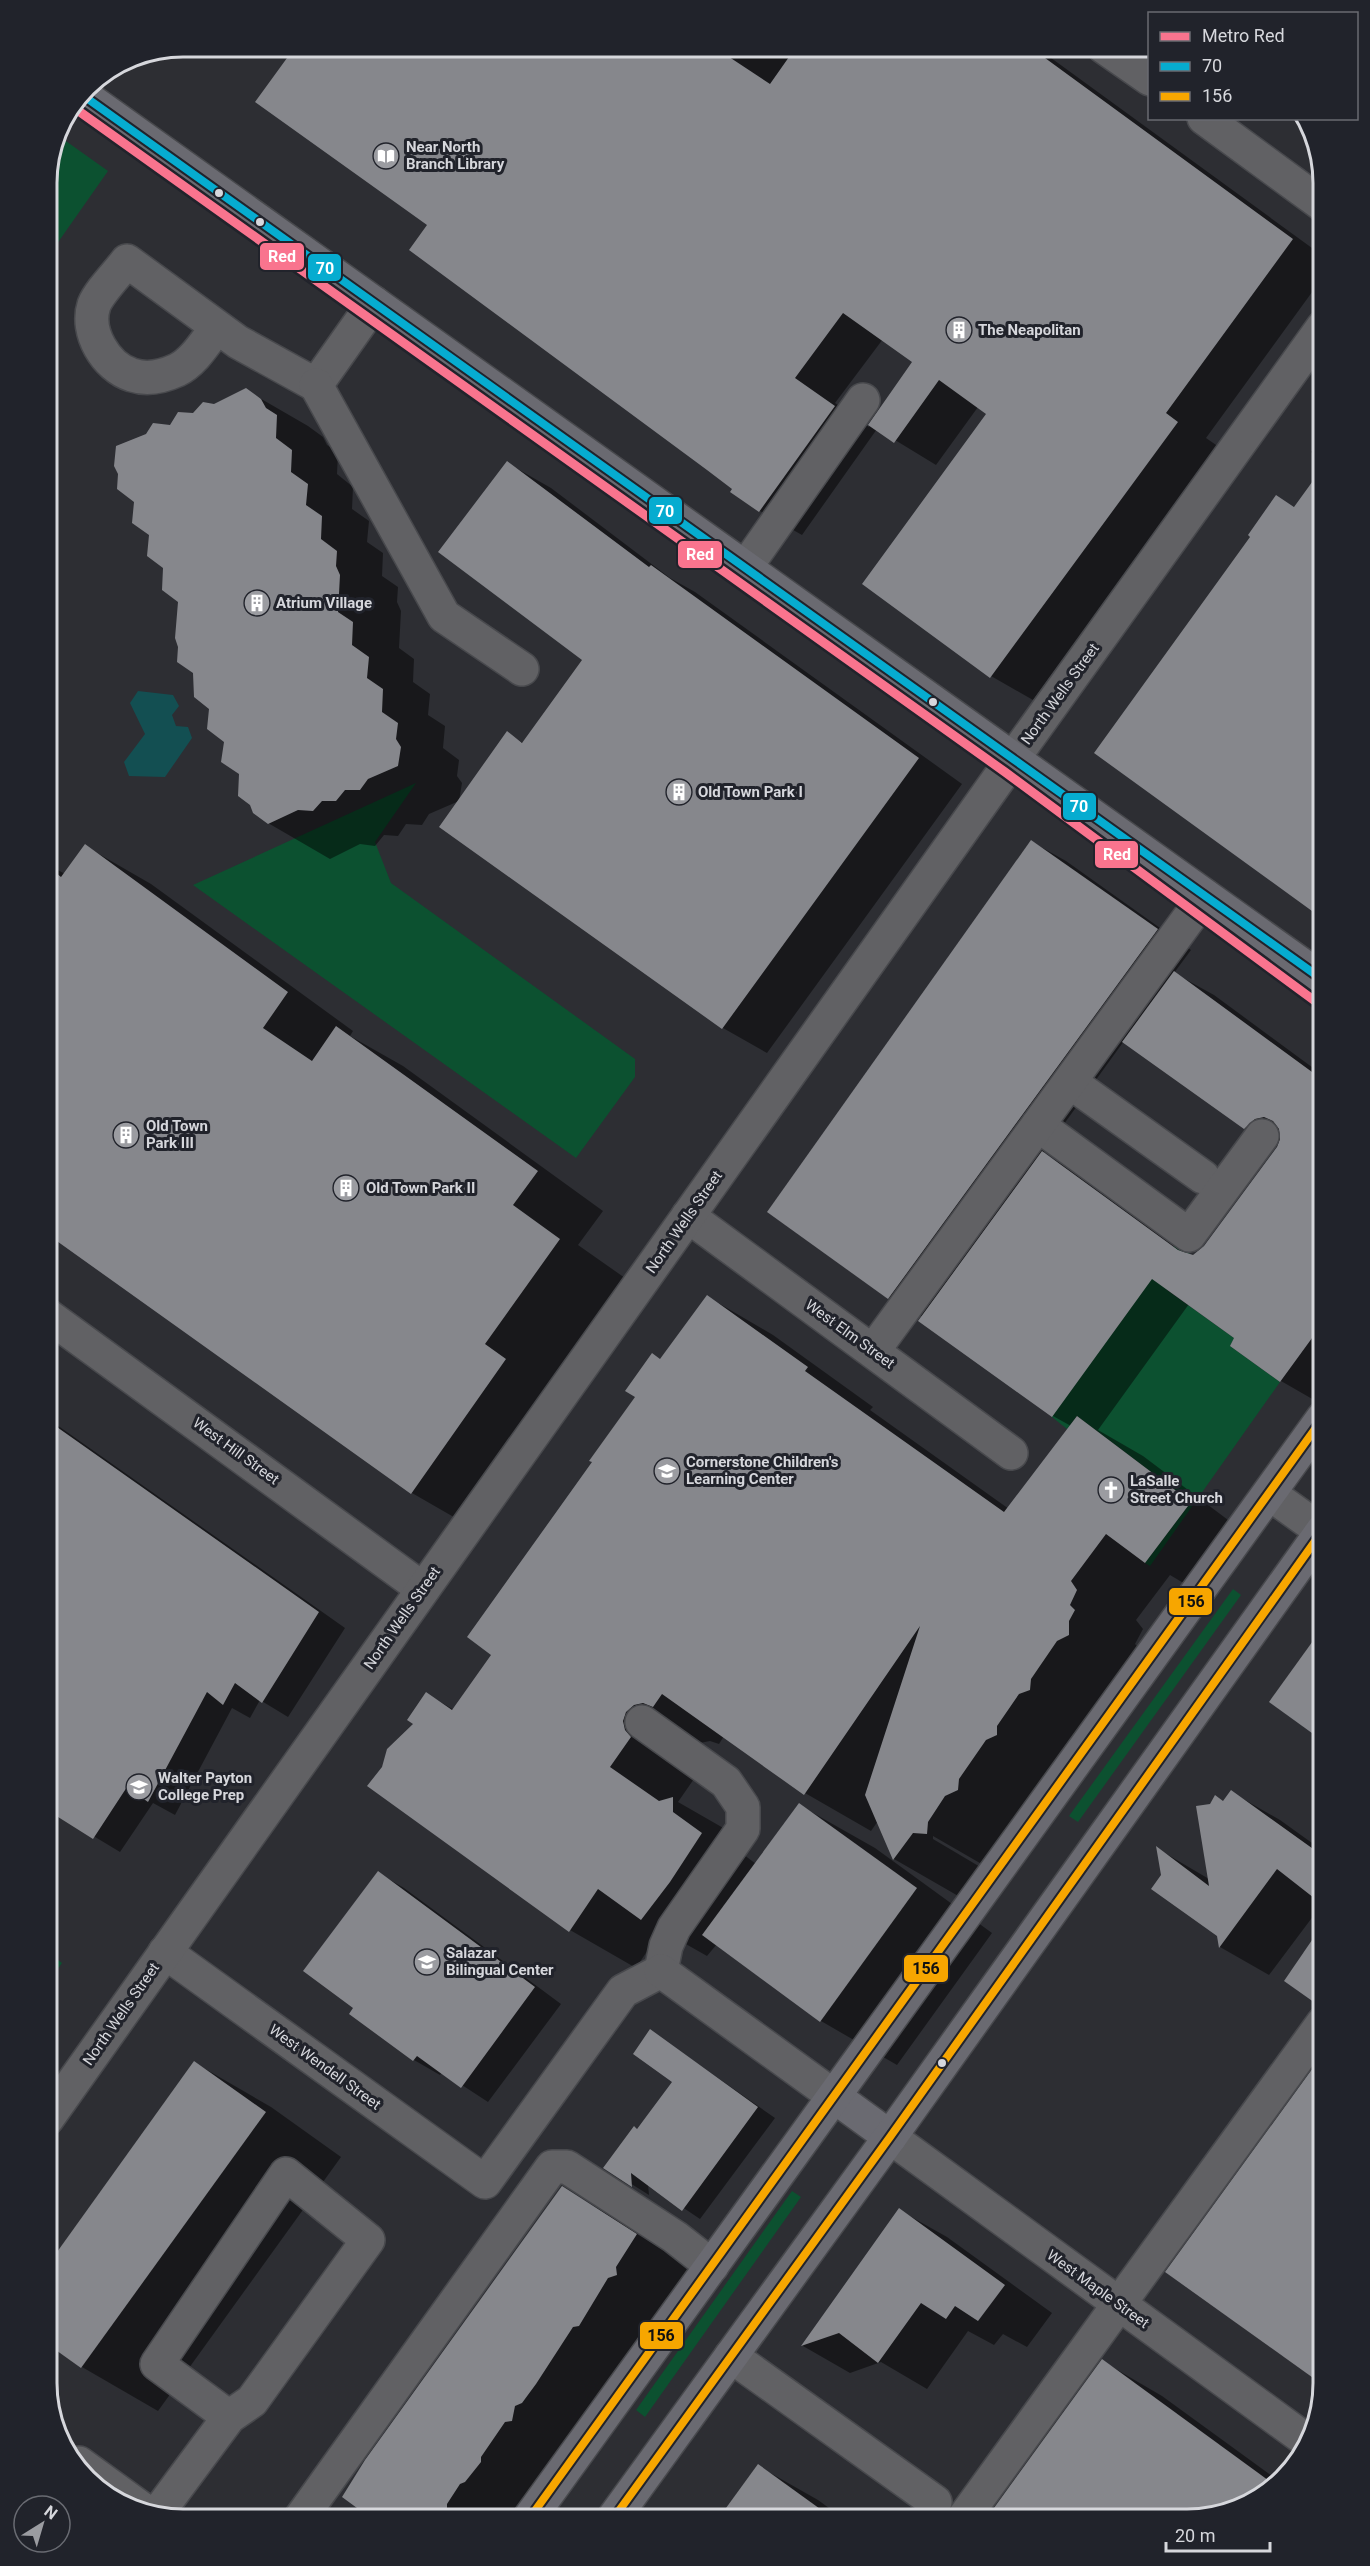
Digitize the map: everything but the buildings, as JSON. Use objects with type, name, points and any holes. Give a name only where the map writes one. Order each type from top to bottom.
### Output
[{"type":"main road","points":[[89,99],[1313,973]]},
{"type":"main road","points":[[536,2509],[1313,1432]]},
{"type":"main road","points":[[620,2509],[890,2137],[1313,1545]]},
{"type":"main road","points":[[835,2097],[890,2137]]},
{"type":"street","points":[[1118,57],[1148,79]]},
{"type":"street","points":[[1207,120],[1313,198]]},
{"type":"street","points":[[316,385],[374,303]]},
{"type":"street","points":[[217,327],[238,342],[316,385],[444,616],[522,669]]},
{"type":"street","name":"North Wells Street","points":[[57,2103],[1012,760],[1313,341]]},
{"type":"street","points":[[745,568],[863,400]]},
{"type":"street","points":[[873,1351],[1205,896]]},
{"type":"street","points":[[1070,1082],[1203,1177]]},
{"type":"street","points":[[1038,1125],[1190,1235],[1262,1136]]},
{"type":"street","name":"West Elm Street","points":[[688,1216],[1011,1452]]},
{"type":"street","name":"West Hill Street","points":[[57,1322],[423,1589]]},
{"type":"street","points":[[1270,1494],[1313,1524]]},
{"type":"street","points":[[642,1722],[726,1782],[744,1807],[743,1828],[674,1928],[666,1946],[661,1971],[835,2097]]},
{"type":"street","name":"West Wendell Street","points":[[165,1952],[485,2182],[623,1991],[661,1971]]},
{"type":"street","points":[[970,2509],[1313,2037]]},
{"type":"street","name":"West Maple Street","points":[[890,2137],[1301,2436]]},
{"type":"street","points":[[307,2509],[552,2167],[567,2167],[675,2237],[712,2266]]},
{"type":"street","points":[[162,2507],[230,2417],[252,2401],[368,2240],[286,2174],[157,2364],[230,2417]]},
{"type":"street","points":[[731,2356],[935,2502]]},
{"type":"green space","points":[[65,140],[108,171],[57,244],[57,174]]},
{"type":"green space","points":[[416,783],[375,842],[391,883],[635,1059],[635,1077],[576,1158],[193,885]]},
{"type":"green space","points":[[1176,1243],[1192,1256],[1167,1290],[1234,1338],[1230,1346],[1280,1382],[1150,1566],[1145,1563],[1191,1502],[1077,1416],[1067,1429],[1052,1417],[1033,1278],[1112,1334],[1130,1309],[1117,1299],[1159,1267]]},
{"type":"green space","points":[[1233,1589],[1241,1595],[1078,1822],[1069,1816]]},
{"type":"green space","points":[[57,1959],[62,1963],[57,1970]]},
{"type":"green space","points":[[792,2191],[801,2197],[645,2417],[636,2410]]},
{"type":"water","points":[[138,691],[173,695],[179,706],[172,715],[176,726],[188,727],[192,738],[165,777],[129,776],[124,762],[145,734],[130,703]]},
{"type":"metro line","name":"Red","points":[[79,111],[1005,772],[1313,1000]]},
{"type":"transit line","name":"70","points":[[89,99],[1313,973]]},
{"type":"transit line","name":"156","points":[[536,2509],[1313,1432]]},
{"type":"transit line","name":"156","points":[[620,2509],[890,2137],[1313,1544]]},
{"type":"place","name":"Near North Branch Library","points":[[386,156]]},
{"type":"place","name":"The Neapolitan","points":[[959,330]]},
{"type":"place","name":"Atrium Village","points":[[257,603]]},
{"type":"place","name":"Old Town Park I","points":[[679,792]]},
{"type":"place","name":"Old Town Park III","points":[[126,1135]]},
{"type":"place","name":"Old Town Park II","points":[[346,1188]]},
{"type":"place","name":"Cornerstone Children's Learning Center","points":[[667,1471]]},
{"type":"place","name":"LaSalle Street Church","points":[[1111,1490]]},
{"type":"place","name":"Walter Payton College Prep","points":[[139,1787]]},
{"type":"place","name":"Salazar Bilingual Center","points":[[427,1962]]}]
